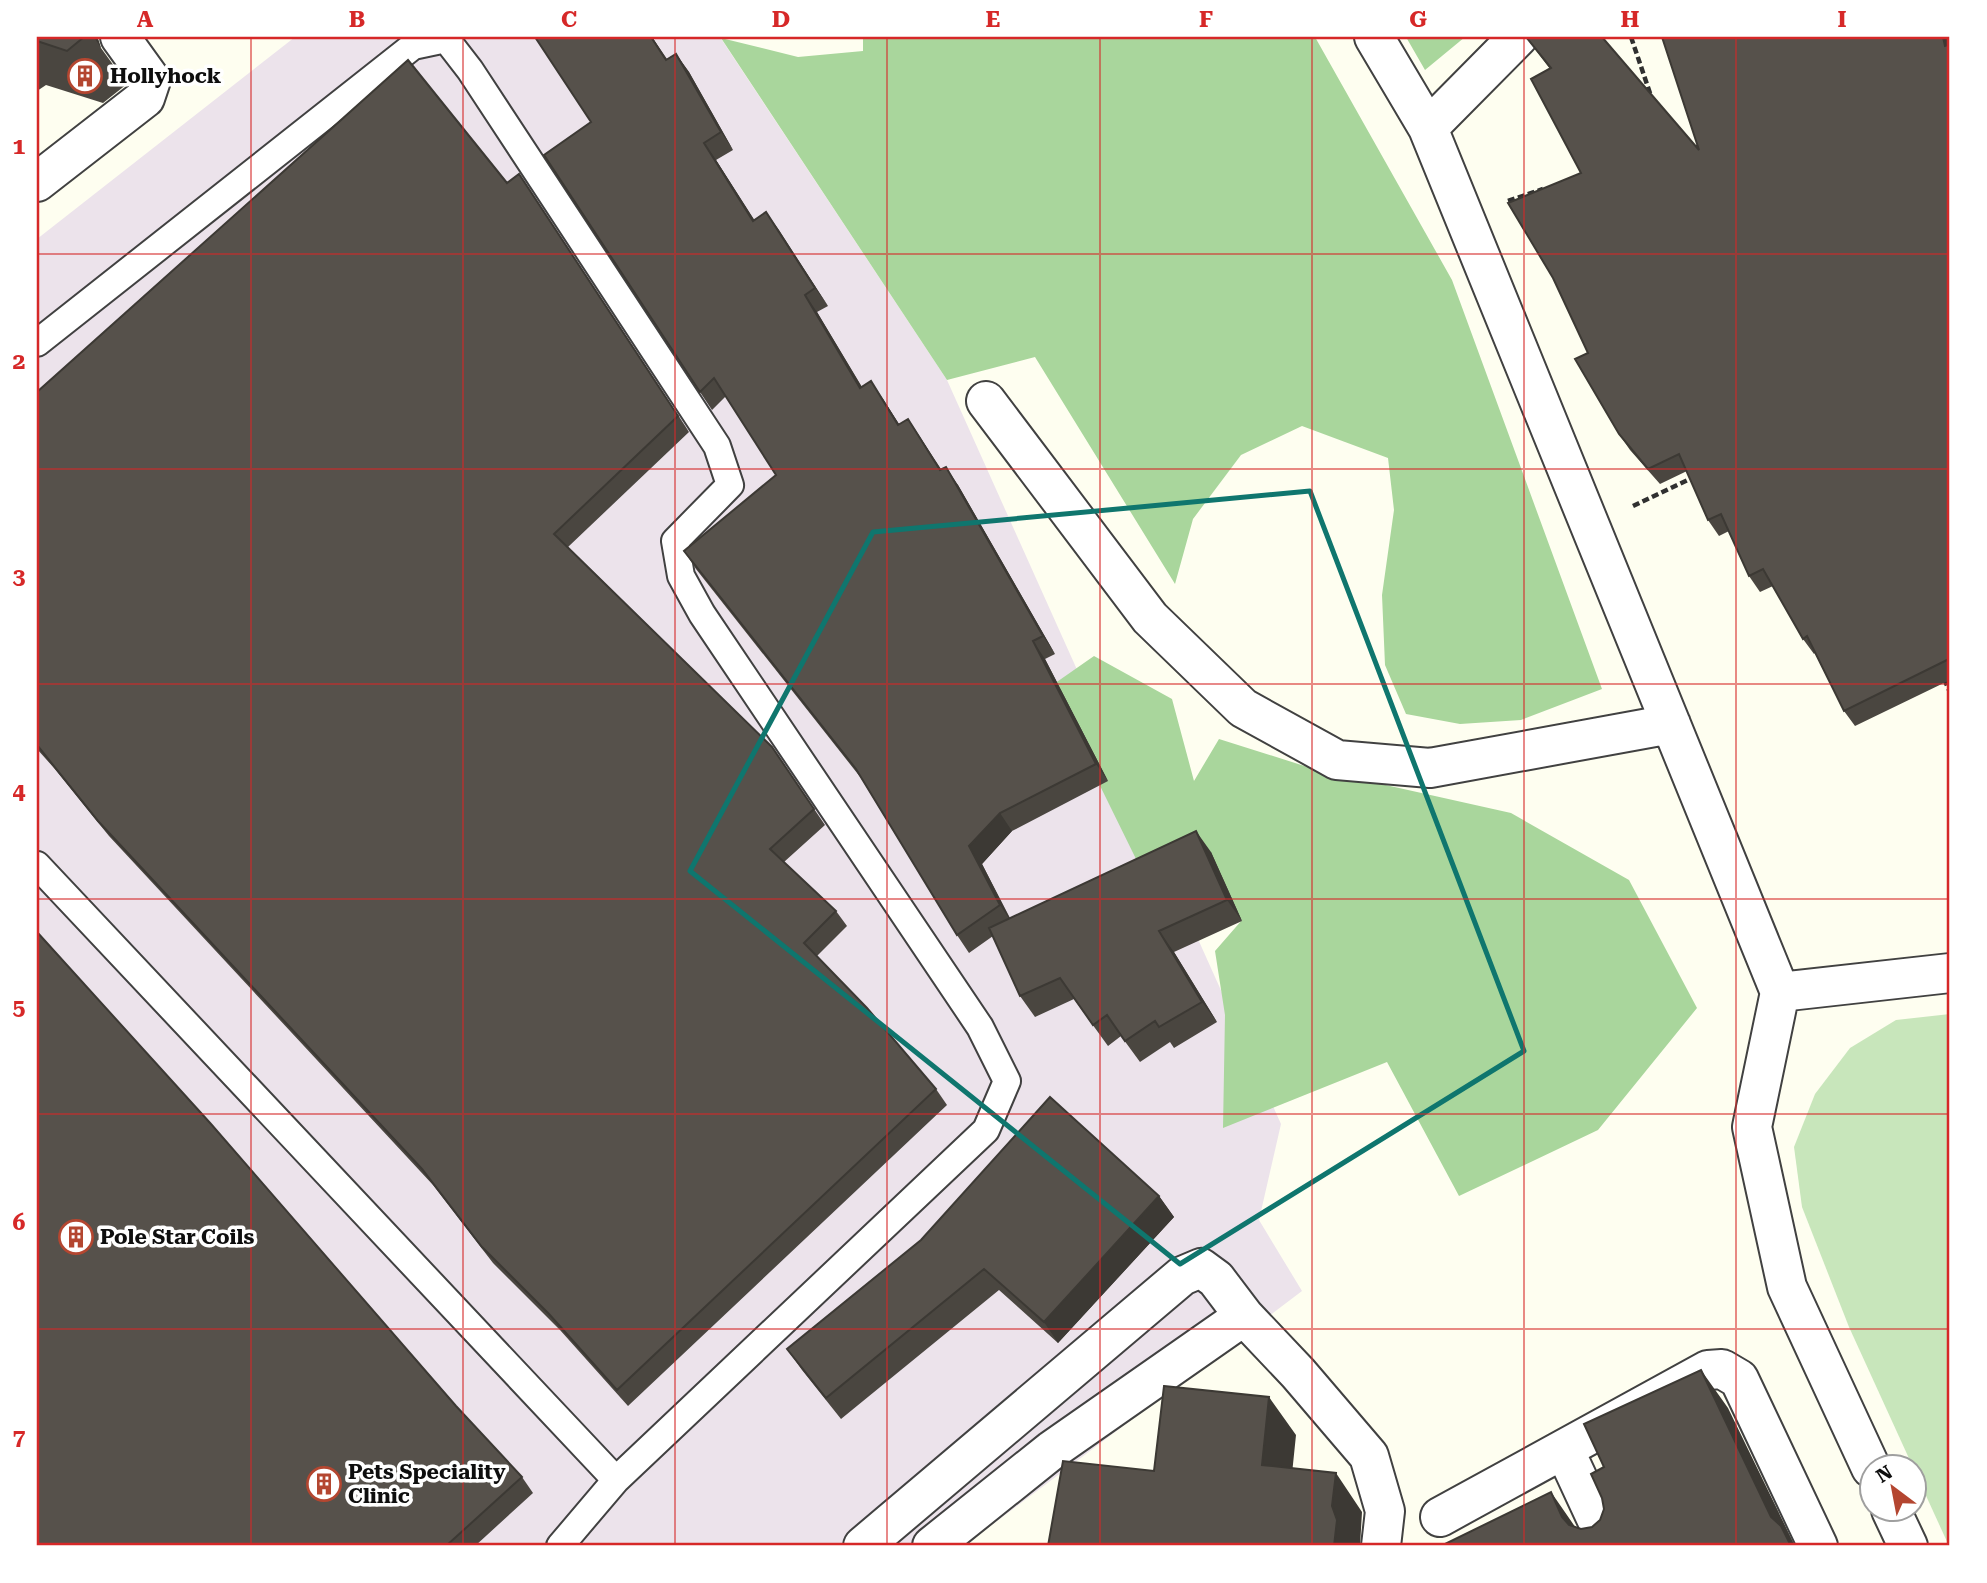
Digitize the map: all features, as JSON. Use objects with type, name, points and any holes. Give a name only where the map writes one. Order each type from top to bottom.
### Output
[{"type":"street","points":[[37,182],[145,98],[151,80],[120,37]]},
{"type":"street","points":[[1374,37],[1428,128],[1780,992],[1752,1127],[1787,1287],[1865,1454]]},
{"type":"street","points":[[1428,128],[1518,37]]},
{"type":"street","points":[[986,401],[1150,618],[1243,708],[1337,760],[1430,768],[1671,724]]},
{"type":"street","points":[[1780,992],[1950,973]]},
{"type":"street","points":[[863,1546],[1182,1276],[1201,1268],[1216,1279],[1244,1316],[1298,1373],[1369,1456],[1385,1511],[1381,1546]]},
{"type":"street","points":[[932,1546],[1052,1450],[1244,1316]]},
{"type":"street","points":[[1440,1517],[1708,1370],[1721,1369],[1739,1379],[1818,1546]]},
{"type":"street","points":[[1564,1449],[1609,1546]]},
{"type":"street","points":[[1898,1524],[1908,1546]]},
{"type":"lane","points":[[37,343],[413,46],[446,39],[470,70],[718,446],[730,485],[675,541],[681,576],[702,614],[981,1027],[1007,1081],[986,1130],[616,1480],[560,1546]]},
{"type":"lane","points":[[37,865],[616,1480]]},
{"type":"path","points":[[1631,37],[1656,110]]},
{"type":"path","points":[[1464,216],[1553,185]]},
{"type":"path","points":[[1591,526],[1701,474]]},
{"type":"path","points":[[1943,677],[1949,690]]},
{"type":"highlighted area","points":[[1310,491],[1524,1051],[1180,1264],[690,871],[873,532]]},
{"type":"shaded area","points":[[295,37],[720,37],[947,380],[1281,1124],[1259,1220],[1302,1291],[964,1546],[37,1546],[37,239]]},
{"type":"green space","points":[[863,37],[1315,37],[1452,280],[1602,689],[1521,720],[1460,724],[1406,714],[1385,665],[1382,595],[1394,510],[1388,458],[1302,426],[1241,455],[1193,519],[1175,584],[1035,357],[947,380],[721,38],[798,57],[863,51]]},
{"type":"green space","points":[[1406,37],[1465,37],[1425,70]]},
{"type":"green space","points":[[1094,656],[1172,699],[1194,781],[1219,739],[1314,769],[1511,813],[1629,880],[1697,1008],[1598,1130],[1459,1196],[1387,1062],[1223,1128],[1225,1015],[1215,951],[1242,920],[1137,861],[1051,686]]},
{"type":"green space","points":[[1950,1014],[1950,1546],[1927,1498],[1927,1454],[1907,1454],[1849,1327],[1802,1207],[1794,1147],[1815,1094],[1850,1048],[1896,1020]]},
{"type":"building","points":[[37,37],[84,37],[67,51],[37,41]]},
{"type":"building","points":[[535,37],[651,37],[666,60],[676,54],[721,132],[704,143],[753,221],[766,212],[815,288],[805,295],[860,388],[871,381],[898,425],[908,419],[940,470],[946,467],[1043,636],[1033,641],[1096,764],[1000,813],[969,846],[1000,905],[957,935],[856,769],[684,551],[776,475],[714,378],[700,392],[544,155],[591,122]]},
{"type":"building","points":[[1526,37],[1602,37],[1699,150],[1662,37],[1943,37],[1945,46],[1950,44],[1950,662],[1949,659],[1844,711],[1807,636],[1803,639],[1763,569],[1749,576],[1721,514],[1708,520],[1679,454],[1648,469],[1619,434],[1575,359],[1588,353],[1553,278],[1508,203],[1581,173],[1531,79],[1551,68]]},
{"type":"building","points":[[408,60],[507,183],[519,174],[678,416],[554,534],[772,747],[814,809],[770,849],[836,911],[804,943],[867,1008],[936,1089],[617,1390],[549,1314],[482,1247],[422,1169],[98,821],[37,745],[37,392]]},
{"type":"building","points":[[1196,831],[1227,900],[1159,931],[1202,1002],[1159,1027],[1155,1021],[1125,1041],[1107,1015],[1093,1025],[1060,978],[1020,996],[989,928]]},
{"type":"building","points":[[37,932],[211,1124],[456,1406],[522,1477],[446,1546],[37,1546]]},
{"type":"building","points":[[1050,1097],[1159,1196],[1044,1322],[984,1269],[826,1398],[787,1349],[921,1240]]},
{"type":"building","points":[[1701,1370],[1771,1517],[1781,1526],[1791,1546],[1441,1546],[1551,1492],[1562,1517],[1569,1525],[1581,1529],[1592,1527],[1600,1520],[1604,1509],[1591,1474],[1604,1467],[1584,1424]]},
{"type":"building","points":[[1164,1386],[1269,1397],[1262,1465],[1336,1473],[1332,1506],[1337,1520],[1334,1546],[1048,1546],[1063,1461],[1154,1471]]},
{"type":"place","name":"Hollyhock","points":[[85,76]]},
{"type":"place","name":"Pole Star Coils","points":[[76,1237]]},
{"type":"place","name":"Pets Speciality Clinic","points":[[324,1484]]}]
